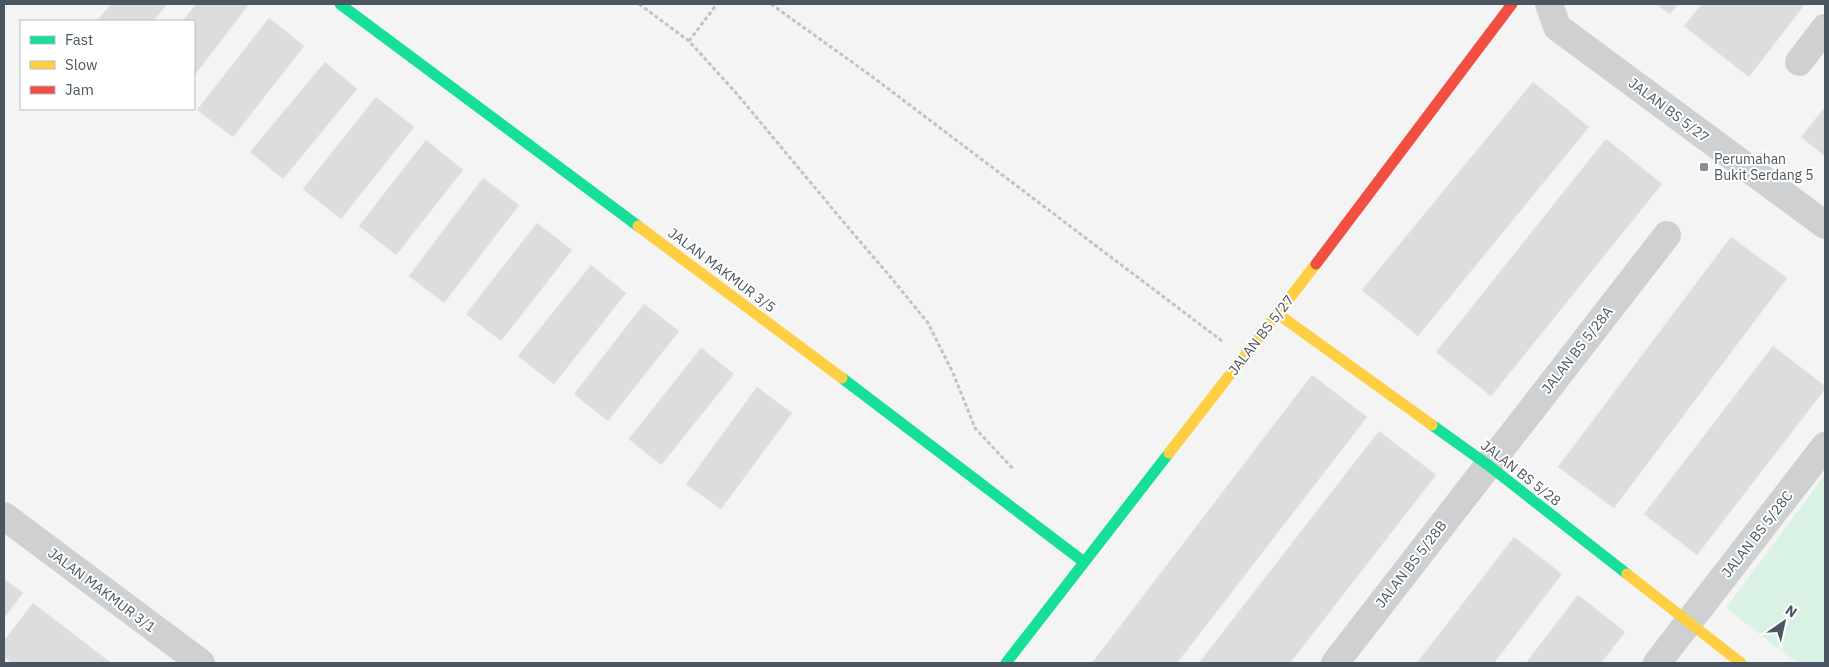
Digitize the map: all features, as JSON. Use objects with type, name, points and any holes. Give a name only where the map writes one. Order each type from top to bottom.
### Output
[{"type":"street","name":"JALAN MAKMUR 3/5","points":[[340,4],[816,358],[1084,562]]},
{"type":"street","name":"JALAN BS 5/27","points":[[1006,663],[1278,314],[1512,4]]},
{"type":"street","name":"JALAN BS 5/27","points":[[1549,4],[1557,27],[1825,225]]},
{"type":"street","points":[[1799,62],[1825,28]]},
{"type":"street","name":"JALAN BS 5/28A","points":[[1488,465],[1667,235]]},
{"type":"street","name":"JALAN BS 5/28","points":[[1278,314],[1488,465],[1741,663]]},
{"type":"street","name":"JALAN BS 5/28C","points":[[1657,663],[1825,446]]},
{"type":"street","name":"JALAN BS 5/28B","points":[[1335,663],[1488,465]]},
{"type":"street","name":"JALAN MAKMUR 3/1","points":[[4,516],[201,663]]},
{"type":"path","points":[[639,4],[689,42],[744,101],[928,323],[953,373],[975,428],[1015,471]]},
{"type":"path","points":[[689,42],[717,4]]},
{"type":"path","points":[[771,4],[870,75],[1244,358]]},
{"type":"green space","points":[[1825,475],[1825,663],[1797,663],[1726,608]]},
{"type":"building","points":[[111,4],[167,4],[154,20],[98,20]]},
{"type":"building","points":[[196,4],[249,4],[195,75],[195,20],[184,20]]},
{"type":"building","points":[[1656,4],[1678,4],[1670,14]]},
{"type":"building","points":[[1702,4],[1805,4],[1749,77],[1684,26]]},
{"type":"building","points":[[269,18],[304,46],[233,137],[197,110]]},
{"type":"building","points":[[325,62],[357,89],[283,179],[250,152]]},
{"type":"building","points":[[1533,82],[1589,127],[1418,336],[1362,290]]},
{"type":"building","points":[[376,97],[414,127],[341,219],[303,189]]},
{"type":"building","points":[[1825,107],[1825,156],[1801,137]]},
{"type":"building","points":[[1606,139],[1662,184],[1491,396],[1436,352]]},
{"type":"building","points":[[426,140],[463,170],[396,255],[359,226]]},
{"type":"building","points":[[483,178],[519,205],[444,303],[409,276]]},
{"type":"building","points":[[537,223],[572,250],[501,341],[466,314]]},
{"type":"building","points":[[1731,237],[1787,278],[1614,508],[1558,467]]},
{"type":"building","points":[[591,265],[626,293],[554,384],[518,356]]},
{"type":"building","points":[[644,304],[679,331],[608,421],[574,394]]},
{"type":"building","points":[[1773,346],[1825,386],[1825,389],[1697,555],[1644,514]]},
{"type":"building","points":[[701,348],[734,374],[661,465],[629,439]]},
{"type":"building","points":[[1312,375],[1367,417],[1177,663],[1092,663]]},
{"type":"building","points":[[757,387],[792,413],[721,509],[686,484]]},
{"type":"building","points":[[1379,431],[1436,475],[1290,663],[1199,663]]},
{"type":"building","points":[[1514,537],[1562,574],[1494,663],[1417,663]]},
{"type":"building","points":[[4,579],[23,593],[4,618]]},
{"type":"building","points":[[1578,595],[1625,632],[1601,663],[1526,663]]},
{"type":"building","points":[[33,603],[111,663],[12,663],[4,657],[4,641]]},
{"type":"traffic: fast","points":[[340,4],[638,226]]},
{"type":"traffic: fast","points":[[842,378],[1084,562]]},
{"type":"traffic: fast","points":[[1432,425],[1488,465],[1627,574]]},
{"type":"traffic: fast","points":[[1006,663],[1169,453]]},
{"type":"traffic: slow","points":[[638,226],[842,378]]},
{"type":"traffic: slow","points":[[1169,453],[1316,264]]},
{"type":"traffic: slow","points":[[1278,314],[1432,425]]},
{"type":"traffic: slow","points":[[1627,574],[1741,663]]},
{"type":"traffic: jam","points":[[1316,264],[1512,4]]},
{"type":"place","name":"Perumahan Bukit Serdang 5","points":[[1704,167]]}]
